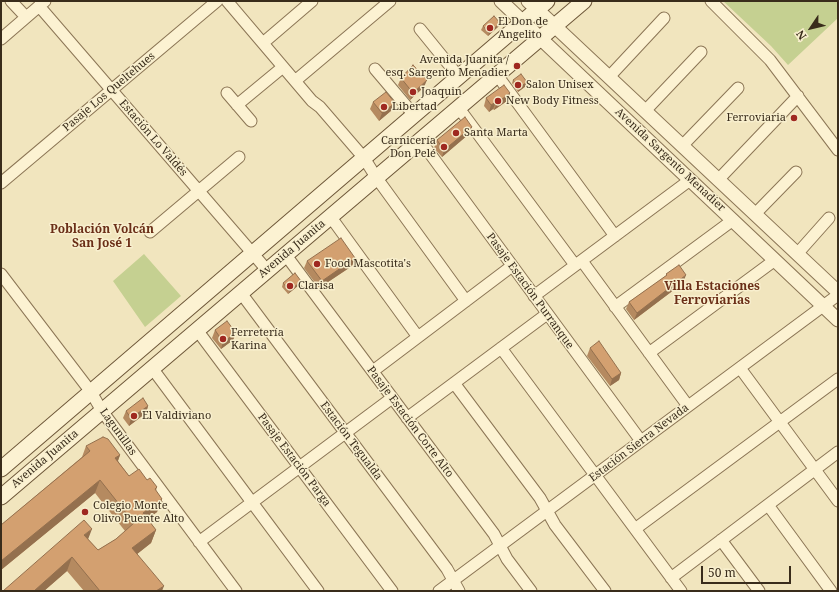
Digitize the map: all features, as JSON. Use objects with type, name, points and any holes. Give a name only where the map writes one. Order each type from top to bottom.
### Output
[{"type":"main road","name":"Avenida Juanita","points":[[1,497],[584,1]]},
{"type":"main road","name":"Avenida Juanita","points":[[1,469],[523,22],[537,4]]},
{"type":"street","points":[[11,1],[26,17]]},
{"type":"street","name":"Pasaje Los Queltehues","points":[[1,183],[217,1]]},
{"type":"street","points":[[263,43],[312,1]]},
{"type":"street","points":[[295,81],[390,1]]},
{"type":"street","name":"Avenida Sargento Menadier","points":[[501,1],[838,320]]},
{"type":"street","points":[[711,1],[770,60],[838,150]]},
{"type":"street","points":[[231,3],[312,101],[320,107],[364,158],[376,177],[466,301]]},
{"type":"street","points":[[1,39],[42,4]]},
{"type":"street","name":"Estación Lo Valdés","points":[[42,4],[111,90],[267,270]]},
{"type":"street","name":"Avenida Sargento Menadier","points":[[537,4],[555,26],[838,294]]},
{"type":"street","points":[[609,77],[664,18]]},
{"type":"street","points":[[420,29],[459,77]]},
{"type":"street","points":[[646,111],[701,52]]},
{"type":"street","points":[[237,106],[283,67]]},
{"type":"street","points":[[375,69],[414,115]]},
{"type":"street","points":[[496,75],[615,236]]},
{"type":"street","points":[[682,146],[738,88]]},
{"type":"street","points":[[226,93],[251,121]]},
{"type":"street","points":[[718,180],[798,96]]},
{"type":"street","points":[[458,107],[615,307],[688,406]]},
{"type":"street","name":"Pasaje Estación Purranque","points":[[420,140],[641,441]]},
{"type":"street","points":[[150,232],[239,158]]},
{"type":"street","points":[[755,214],[796,172]]},
{"type":"street","points":[[534,296],[690,180]]},
{"type":"street","points":[[330,216],[418,337]]},
{"type":"street","points":[[797,254],[829,218]]},
{"type":"street","points":[[615,307],[733,220]]},
{"type":"street","name":"Pasaje Estación Corte Alto","points":[[285,254],[494,534],[507,559],[531,591]]},
{"type":"street","points":[[649,353],[775,260]]},
{"type":"street","points":[[373,372],[512,266]]},
{"type":"street","name":"Lagunillas","points":[[1,274],[91,392],[102,411],[236,591]]},
{"type":"street","name":"Estación Tegualda","points":[[241,293],[447,569],[459,591]]},
{"type":"street","name":"Estación Sierra Nevada","points":[[439,591],[824,306],[838,294]]},
{"type":"street","points":[[407,418],[548,314]]},
{"type":"street","name":"Pasaje Estación Parga","points":[[197,330],[392,591]]},
{"type":"street","points":[[501,348],[681,591]]},
{"type":"street","points":[[152,368],[318,591]]},
{"type":"street","points":[[740,368],[838,500]]},
{"type":"street","points":[[635,529],[838,379]]},
{"type":"street","points":[[454,383],[540,498],[555,525],[605,591]]},
{"type":"street","points":[[199,542],[392,398]]},
{"type":"street","points":[[671,578],[838,452]]},
{"type":"street","points":[[768,505],[832,591]]},
{"type":"street","points":[[721,540],[759,591]]},
{"type":"green space","points":[[723,1],[838,1],[838,18],[788,65],[771,46]]},
{"type":"green space","points":[[144,254],[181,296],[145,327],[113,281]]},
{"type":"building","name":"El Don de Angelito","points":[[494,16],[500,23],[489,33],[483,26]]},
{"type":"building","points":[[413,65],[427,80],[413,93],[401,78]]},
{"type":"building","points":[[521,74],[527,82],[519,88],[513,80]]},
{"type":"building","points":[[504,85],[510,93],[497,103],[496,102],[491,105],[486,98]]},
{"type":"building","points":[[386,92],[395,103],[382,113],[373,102]]},
{"type":"building","points":[[465,117],[472,127],[444,150],[437,140]]},
{"type":"building","points":[[341,238],[355,258],[322,281],[307,261]]},
{"type":"building","points":[[679,265],[686,275],[637,313],[629,302]]},
{"type":"building","points":[[295,273],[301,281],[290,291],[283,283]]},
{"type":"building","points":[[227,321],[236,333],[223,342],[215,330]]},
{"type":"building","points":[[599,341],[621,373],[612,379],[590,348]]},
{"type":"building","points":[[143,398],[148,406],[131,418],[126,411]]},
{"type":"building","points":[[103,437],[108,439],[120,455],[115,458],[129,476],[139,469],[147,480],[150,478],[157,487],[155,489],[162,499],[143,513],[156,530],[132,548],[164,586],[156,591],[100,591],[72,557],[34,591],[3,591],[84,520],[92,529],[84,535],[98,550],[116,539],[134,523],[100,480],[1,561],[1,525],[90,451],[86,446]]},
{"type":"place","name":"El Don de Angelito","points":[[490,28]]},
{"type":"place","name":"Avenida Juanita / esq. Sargento Menadier","points":[[517,66]]},
{"type":"place","name":"Salon Unisex","points":[[518,85]]},
{"type":"place","name":"Joaquin","points":[[413,92]]},
{"type":"place","name":"New Body Fitness","points":[[498,101]]},
{"type":"place","name":"Libertad","points":[[384,107]]},
{"type":"place","name":"Ferroviaria","points":[[794,118]]},
{"type":"place","name":"Santa Marta","points":[[456,133]]},
{"type":"place","name":"Carnicería Don Pelé","points":[[444,147]]},
{"type":"place","name":"Food Mascotita's","points":[[317,264]]},
{"type":"place","name":"Clarisa","points":[[290,286]]},
{"type":"place","name":"Ferretería Karina","points":[[223,339]]},
{"type":"place","name":"El Valdiviano","points":[[134,416]]},
{"type":"place","name":"Colegio Monte Olivo Puente Alto","points":[[85,512]]},
{"type":"district","name":"Población Volcán San José 1","points":[[102,237]]},
{"type":"district","name":"Villa Estaciones Ferroviarias","points":[[712,294]]}]
